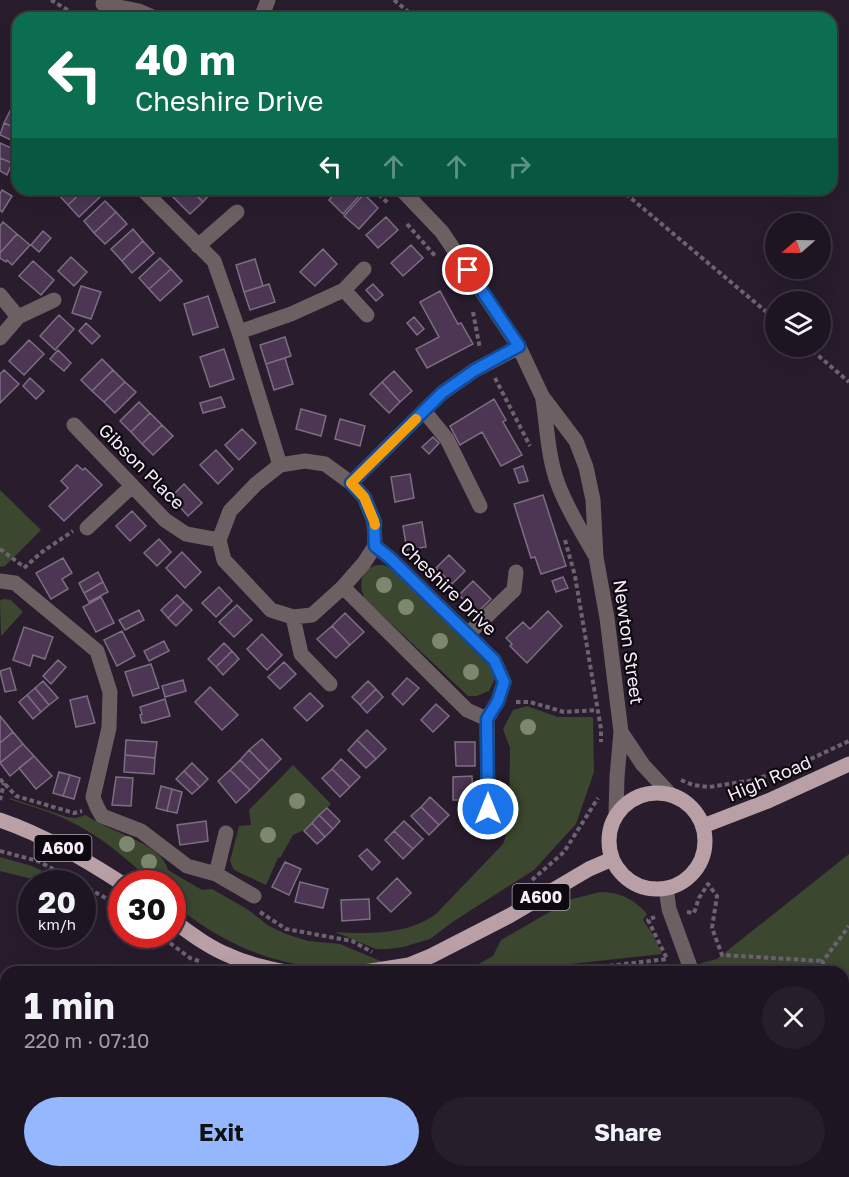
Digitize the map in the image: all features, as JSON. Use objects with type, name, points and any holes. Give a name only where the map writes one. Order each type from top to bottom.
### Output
[{"type":"main road","name":"High Road","points":[[703,826],[768,801],[849,764]]},
{"type":"main road","points":[[653,793],[671,795],[685,802],[696,812],[703,826],[705,842],[702,858],[693,872],[681,882],[666,888],[653,889],[640,886],[628,880],[612,859],[609,834],[616,815],[629,801],[640,796],[653,793]]},
{"type":"main road","name":"A600","points":[[0,820],[51,842],[108,875]]},
{"type":"main road","name":"A600","points":[[403,966],[431,956],[471,936],[589,869],[612,859]]},
{"type":"main road","points":[[186,931],[227,955],[259,966]]},
{"type":"street","points":[[99,2],[112,12]]},
{"type":"street","points":[[99,2],[143,12]]},
{"type":"street","points":[[148,195],[214,261],[239,332],[280,465],[256,483],[230,511],[219,540],[224,560],[271,610],[293,617],[301,654],[330,684]]},
{"type":"street","name":"Newton Street","points":[[407,195],[442,232],[519,346],[542,396],[576,441],[586,467],[594,501],[596,557],[608,628],[621,732]]},
{"type":"street","points":[[198,246],[237,212]]},
{"type":"street","points":[[239,332],[291,314],[344,290],[364,269]]},
{"type":"street","points":[[344,290],[367,315]]},
{"type":"street","points":[[0,295],[18,317]]},
{"type":"street","points":[[0,338],[18,317],[54,300]]},
{"type":"street","points":[[351,483],[442,393],[475,370],[519,346]]},
{"type":"street","name":"Newton Street","points":[[542,396],[557,482],[596,557]]},
{"type":"street","points":[[424,411],[447,440],[480,506]]},
{"type":"street","name":"Gibson Place","points":[[74,425],[165,520],[186,534],[219,540]]},
{"type":"street","name":"Cheshire Drive","points":[[280,465],[305,461],[325,464],[351,483],[364,497],[374,521],[375,546],[364,563],[343,587],[312,615],[293,617]]},
{"type":"street","points":[[87,528],[132,486]]},
{"type":"street","name":"Cheshire Drive","points":[[375,546],[494,660],[504,682],[498,701]]},
{"type":"street","points":[[468,634],[514,590],[516,572]]},
{"type":"street","points":[[7,582],[97,651],[110,692],[109,728],[93,797],[102,816],[141,831],[187,866],[216,874],[254,896]]},
{"type":"street","points":[[343,587],[467,710],[487,719]]},
{"type":"street","points":[[488,809],[487,719],[498,701]]},
{"type":"street","points":[[621,732],[643,765],[671,795]]},
{"type":"street","points":[[616,815],[621,732]]},
{"type":"street","points":[[216,874],[226,833]]},
{"type":"street","points":[[666,888],[669,909],[690,966]]},
{"type":"path","points":[[51,0],[71,12]]},
{"type":"path","points":[[394,0],[409,12]]},
{"type":"path","points":[[379,195],[390,205]]},
{"type":"path","points":[[627,195],[765,311]]},
{"type":"path","points":[[406,222],[436,258]]},
{"type":"path","points":[[472,305],[481,354]]},
{"type":"path","points":[[820,357],[849,382]]},
{"type":"path","points":[[7,582],[42,552],[78,528],[87,528]]},
{"type":"path","points":[[0,549],[24,567]]},
{"type":"path","points":[[574,576],[600,729],[601,752]]},
{"type":"path","points":[[498,701],[530,702],[564,712],[597,710]]},
{"type":"path","points":[[678,778],[693,785],[709,786],[754,780],[802,763],[849,741]]},
{"type":"path","points":[[2,781],[16,796],[74,813],[97,807]]},
{"type":"path","points":[[0,800],[2,781]]},
{"type":"path","points":[[530,882],[564,852],[598,798],[599,790]]},
{"type":"path","points":[[0,851],[38,861],[55,870]]},
{"type":"path","points":[[608,966],[667,959],[648,920],[669,909],[694,913],[699,898],[708,884],[717,896],[712,928],[722,955],[823,961]]},
{"type":"path","points":[[254,896],[256,908],[286,930],[352,941],[375,954]]},
{"type":"path","points":[[823,966],[823,961],[849,926]]},
{"type":"green space","points":[[0,490],[41,530],[5,566],[0,567]]},
{"type":"green space","points":[[377,565],[384,565],[391,569],[493,670],[494,681],[489,691],[477,696],[468,696],[365,599],[362,578],[367,570]]},
{"type":"green space","points":[[0,600],[11,600],[23,612],[1,636]]},
{"type":"green space","points":[[527,706],[558,717],[593,717],[594,772],[576,824],[534,870],[430,939],[403,947],[376,949],[335,932],[388,932],[414,926],[426,920],[437,913],[503,844],[512,818],[509,810],[510,748],[503,729],[513,710]]},
{"type":"green space","points":[[293,765],[331,804],[304,830],[293,835],[278,858],[266,885],[236,871],[230,861],[239,826],[251,825],[249,810]]},
{"type":"green space","points":[[9,799],[67,817],[76,818],[86,815],[156,852],[164,860],[168,870],[138,870],[99,838],[45,811]]},
{"type":"green space","points":[[849,854],[849,966],[703,966],[701,963],[717,959]]},
{"type":"green space","points":[[0,857],[40,870],[18,870],[18,876],[0,871]]},
{"type":"green space","points":[[186,881],[202,890],[212,889],[247,909],[269,926],[286,934],[308,941],[340,944],[383,962],[351,966],[315,966],[279,960],[235,944],[186,913]]},
{"type":"green space","points":[[600,892],[614,893],[632,900],[647,914],[643,920],[662,954],[554,966],[475,966],[493,956],[501,940],[572,899]]},
{"type":"building","points":[[10,111],[12,112],[12,126],[4,123]]},
{"type":"building","points":[[4,123],[12,126],[12,140],[0,135]]},
{"type":"building","points":[[0,143],[12,148],[12,163],[0,158]]},
{"type":"building","points":[[0,158],[12,163],[7,175],[0,171]]},
{"type":"building","points":[[2,190],[12,196],[2,212],[0,194]]},
{"type":"building","points":[[59,195],[79,195],[68,205]]},
{"type":"building","points":[[79,195],[101,196],[79,217],[68,205]]},
{"type":"building","points":[[171,195],[196,195],[203,202],[190,214]]},
{"type":"building","points":[[196,195],[209,195],[203,202]]},
{"type":"building","points":[[334,195],[360,195],[343,214],[329,200]]},
{"type":"building","points":[[363,195],[378,208],[359,229],[344,216]]},
{"type":"building","points":[[105,201],[116,212],[94,233],[84,221]]},
{"type":"building","points":[[116,212],[127,224],[105,244],[94,233]]},
{"type":"building","points":[[386,217],[398,230],[378,248],[366,235]]},
{"type":"building","points":[[3,222],[17,234],[0,253],[0,226]]},
{"type":"building","points":[[133,229],[143,241],[122,261],[111,249]]},
{"type":"building","points":[[43,231],[51,238],[39,252],[31,245]]},
{"type":"building","points":[[17,234],[30,245],[12,265],[0,258],[0,253]]},
{"type":"building","points":[[143,241],[154,253],[132,273],[122,261]]},
{"type":"building","points":[[411,245],[423,258],[403,276],[391,263]]},
{"type":"building","points":[[323,249],[337,264],[315,286],[300,272]]},
{"type":"building","points":[[71,257],[87,272],[74,286],[58,271]]},
{"type":"building","points":[[160,258],[171,269],[149,289],[139,278]]},
{"type":"building","points":[[255,259],[263,286],[244,292],[236,265]]},
{"type":"building","points":[[33,261],[54,280],[41,295],[19,276]]},
{"type":"building","points":[[171,269],[182,281],[160,301],[149,289]]},
{"type":"building","points":[[269,284],[275,302],[250,310],[244,292]]},
{"type":"building","points":[[373,284],[383,295],[376,301],[366,290]]},
{"type":"building","points":[[81,286],[101,292],[91,319],[72,313]]},
{"type":"building","points":[[440,291],[458,324],[461,323],[473,344],[427,368],[416,349],[439,337],[420,302]]},
{"type":"building","points":[[208,296],[218,327],[193,335],[184,304]]},
{"type":"building","points":[[59,315],[74,329],[55,350],[40,336]]},
{"type":"building","points":[[414,317],[424,329],[417,335],[407,323]]},
{"type":"building","points":[[86,323],[100,336],[92,344],[79,331]]},
{"type":"building","points":[[285,337],[291,356],[266,364],[260,345]]},
{"type":"building","points":[[29,340],[44,354],[24,375],[9,361]]},
{"type":"building","points":[[224,349],[234,379],[210,387],[200,357]]},
{"type":"building","points":[[58,350],[71,363],[64,371],[50,359]]},
{"type":"building","points":[[285,358],[293,384],[274,390],[266,364]]},
{"type":"building","points":[[102,359],[113,370],[92,391],[81,380]]},
{"type":"building","points":[[4,370],[19,384],[0,403],[0,374]]},
{"type":"building","points":[[113,370],[125,382],[104,402],[92,391]]},
{"type":"building","points":[[394,371],[412,391],[400,402],[382,382]]},
{"type":"building","points":[[30,378],[44,391],[36,399],[23,386]]},
{"type":"building","points":[[125,382],[136,392],[115,413],[104,402]]},
{"type":"building","points":[[382,382],[400,402],[389,413],[370,394]]},
{"type":"building","points":[[221,397],[225,407],[203,413],[200,403]]},
{"type":"building","points":[[494,399],[506,420],[503,422],[522,455],[501,466],[482,432],[460,445],[450,426]]},
{"type":"building","points":[[139,402],[150,413],[131,432],[120,421]]},
{"type":"building","points":[[301,409],[326,416],[321,436],[296,429]]},
{"type":"building","points":[[150,413],[162,425],[142,444],[131,432]]},
{"type":"building","points":[[340,419],[365,426],[360,446],[335,439]]},
{"type":"building","points":[[162,425],[173,436],[153,455],[142,444]]},
{"type":"building","points":[[242,429],[256,443],[239,460],[225,445]]},
{"type":"building","points":[[433,437],[439,443],[429,454],[422,447]]},
{"type":"building","points":[[216,450],[233,469],[218,484],[200,465]]},
{"type":"building","points":[[77,465],[83,470],[85,468],[102,485],[64,521],[49,506],[68,488],[61,481]]},
{"type":"building","points":[[523,466],[528,481],[519,483],[514,469]]},
{"type":"building","points":[[410,474],[414,498],[395,502],[391,477]]},
{"type":"building","points":[[184,484],[202,503],[188,516],[171,497]]},
{"type":"building","points":[[543,495],[566,566],[541,574],[535,557],[531,558],[514,504]]},
{"type":"building","points":[[132,511],[146,526],[130,541],[116,526]]},
{"type":"building","points":[[422,522],[426,547],[407,550],[403,526]]},
{"type":"building","points":[[159,539],[171,552],[157,566],[144,553]]},
{"type":"building","points":[[182,552],[201,572],[185,588],[166,568]]},
{"type":"building","points":[[449,555],[465,571],[452,584],[436,568]]},
{"type":"building","points":[[63,558],[72,573],[62,579],[68,589],[51,599],[36,573]]},
{"type":"building","points":[[98,572],[103,582],[84,593],[79,583]]},
{"type":"building","points":[[563,577],[568,588],[556,592],[552,581]]},
{"type":"building","points":[[473,581],[491,599],[477,613],[459,595]]},
{"type":"building","points":[[103,582],[108,592],[89,602],[84,593]]},
{"type":"building","points":[[219,587],[232,601],[216,617],[202,603]]},
{"type":"building","points":[[177,595],[184,602],[168,618],[161,610]]},
{"type":"building","points":[[101,597],[114,623],[96,632],[83,607]]},
{"type":"building","points":[[184,602],[192,610],[176,626],[168,618]]},
{"type":"building","points":[[237,605],[252,620],[234,637],[219,622]]},
{"type":"building","points":[[139,610],[144,620],[125,630],[119,620]]},
{"type":"building","points":[[548,611],[562,626],[527,663],[510,646],[512,644],[506,638],[523,622],[530,629]]},
{"type":"building","points":[[345,613],[364,632],[350,645],[332,626]]},
{"type":"building","points":[[332,626],[350,645],[336,658],[317,639]]},
{"type":"building","points":[[24,627],[53,637],[45,659],[33,655],[30,666],[13,660]]},
{"type":"building","points":[[122,631],[135,656],[117,666],[104,640]]},
{"type":"building","points":[[262,634],[282,655],[267,670],[247,649]]},
{"type":"building","points":[[164,641],[169,651],[149,661],[144,651]]},
{"type":"building","points":[[224,643],[232,651],[216,667],[208,659]]},
{"type":"building","points":[[232,651],[239,659],[223,675],[216,667]]},
{"type":"building","points":[[58,660],[66,667],[51,684],[43,676]]},
{"type":"building","points":[[284,662],[296,674],[280,689],[268,677]]},
{"type":"building","points":[[151,664],[159,688],[133,696],[125,672]]},
{"type":"building","points":[[10,668],[16,690],[5,692],[0,671]]},
{"type":"building","points":[[407,678],[419,688],[403,705],[392,694]]},
{"type":"building","points":[[183,680],[186,691],[165,697],[162,686]]},
{"type":"building","points":[[43,681],[58,698],[49,705],[35,688]]},
{"type":"building","points":[[368,681],[376,689],[360,705],[352,697]]},
{"type":"building","points":[[210,687],[238,715],[222,730],[195,702]]},
{"type":"building","points":[[35,688],[49,705],[41,712],[27,695]]},
{"type":"building","points":[[376,689],[383,697],[367,713],[360,705]]},
{"type":"building","points":[[310,693],[323,706],[307,721],[294,708]]},
{"type":"building","points":[[27,695],[41,712],[33,719],[19,702]]},
{"type":"building","points":[[87,696],[95,723],[76,727],[70,700]]},
{"type":"building","points":[[165,699],[170,716],[142,723],[140,707]]},
{"type":"building","points":[[436,704],[449,716],[433,732],[421,720]]},
{"type":"building","points":[[0,716],[13,732],[0,743]]},
{"type":"building","points":[[367,730],[386,749],[376,759],[357,740]]},
{"type":"building","points":[[13,732],[23,744],[0,763],[0,743]]},
{"type":"building","points":[[262,739],[281,759],[269,771],[249,750]]},
{"type":"building","points":[[126,740],[157,742],[155,758],[125,755]]},
{"type":"building","points":[[357,740],[376,759],[366,768],[348,750]]},
{"type":"building","points":[[455,742],[475,742],[475,766],[456,766]]},
{"type":"building","points":[[23,744],[34,756],[10,776],[0,763]]},
{"type":"building","points":[[249,750],[269,771],[260,780],[240,760]]},
{"type":"building","points":[[125,755],[155,758],[154,774],[124,772]]},
{"type":"building","points":[[34,756],[52,776],[36,789],[19,768]]},
{"type":"building","points":[[341,759],[360,777],[350,787],[332,769]]},
{"type":"building","points":[[240,760],[260,780],[250,790],[230,770]]},
{"type":"building","points":[[192,763],[208,779],[200,787],[184,771]]},
{"type":"building","points":[[332,769],[350,787],[340,797],[322,778]]},
{"type":"building","points":[[230,770],[250,790],[236,803],[218,781]]},
{"type":"building","points":[[184,771],[200,787],[192,794],[176,779]]},
{"type":"building","points":[[59,772],[70,775],[63,796],[53,793]]},
{"type":"building","points":[[70,775],[80,778],[74,799],[63,796]]},
{"type":"building","points":[[472,776],[473,800],[453,800],[453,777]]},
{"type":"building","points":[[116,777],[133,778],[131,806],[112,805]]},
{"type":"building","points":[[161,786],[172,789],[167,811],[156,808]]},
{"type":"building","points":[[172,789],[182,792],[177,813],[167,811]]},
{"type":"building","points":[[430,797],[449,815],[439,825],[421,807]]},
{"type":"building","points":[[421,807],[439,825],[429,835],[411,816]]},
{"type":"building","points":[[327,808],[340,821],[333,829],[319,815]]},
{"type":"building","points":[[319,815],[333,829],[325,837],[312,823]]},
{"type":"building","points":[[206,821],[208,841],[180,845],[177,825]]},
{"type":"building","points":[[404,821],[423,839],[413,849],[394,831]]},
{"type":"building","points":[[312,823],[325,837],[317,844],[304,831]]},
{"type":"building","points":[[394,831],[413,849],[403,859],[385,840]]},
{"type":"building","points":[[367,849],[380,862],[372,870],[359,856]]},
{"type":"building","points":[[285,862],[301,869],[289,895],[272,887]]},
{"type":"building","points":[[397,878],[411,893],[391,912],[377,898]]},
{"type":"building","points":[[300,882],[328,889],[323,908],[295,902]]},
{"type":"building","points":[[369,899],[370,919],[342,921],[341,900]]},
{"type":"slow traffic","points":[[375,525],[364,497],[351,483],[416,419]]},
{"type":"route","points":[[468,270],[519,346],[475,370],[442,393],[351,483],[364,497],[374,521],[375,546],[494,660],[504,682],[498,701],[487,719],[488,809]]}]
